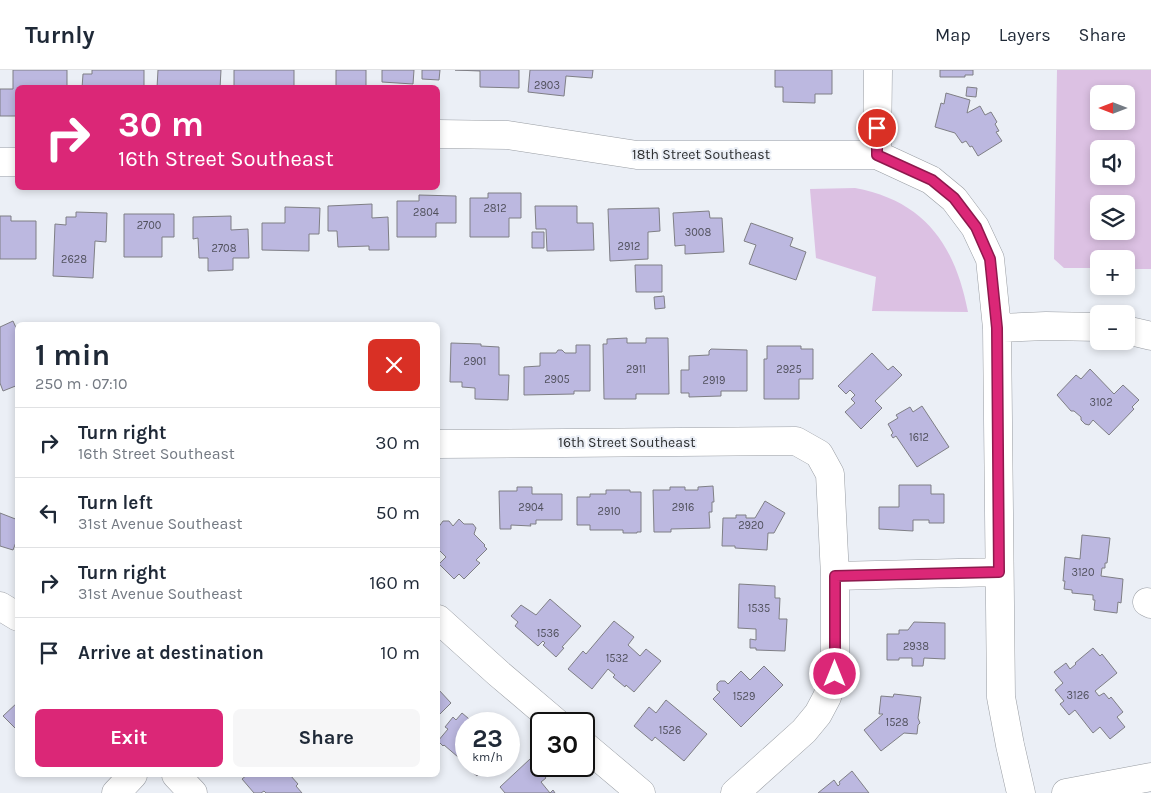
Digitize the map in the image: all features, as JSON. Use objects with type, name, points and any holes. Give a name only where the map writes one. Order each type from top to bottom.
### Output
[{"type":"street","points":[[878,70],[877,155],[932,180],[954,198],[976,227],[990,259],[997,328],[1001,697],[1021,793]]},
{"type":"street","name":"18th Street Southeast","points":[[440,134],[508,135],[637,155],[877,155]]},
{"type":"street","points":[[0,162],[15,162]]},
{"type":"street","points":[[997,328],[1090,327]]},
{"type":"street","points":[[1135,332],[1151,336]]},
{"type":"street","name":"16th Street Southeast","points":[[440,444],[796,442],[819,454],[830,474],[835,576]]},
{"type":"street","points":[[735,793],[804,730],[818,714],[827,697],[835,674],[835,576],[999,572]]},
{"type":"street","points":[[0,606],[15,615]]},
{"type":"street","points":[[440,621],[544,712]]},
{"type":"street","points":[[595,754],[641,793]]},
{"type":"street","points":[[116,793],[131,777]]},
{"type":"street","points":[[178,777],[194,793]]},
{"type":"street","points":[[1066,793],[1151,777]]},
{"type":"shaded area","points":[[1057,70],[1151,70],[1151,269],[1135,269],[1135,250],[1090,250],[1090,268],[1064,268],[1054,259]]},
{"type":"shaded area","points":[[855,188],[879,194],[900,203],[918,215],[933,230],[955,266],[968,312],[872,311],[876,277],[816,258],[810,189]]},
{"type":"building","points":[[13,70],[67,70],[67,85],[15,85],[15,116],[0,116],[0,89],[13,89]]},
{"type":"building","points":[[92,70],[144,70],[144,85],[82,85],[83,74],[92,74]]},
{"type":"building","points":[[158,70],[221,70],[220,85],[157,85]]},
{"type":"building","points":[[234,70],[294,70],[294,85],[234,85]]},
{"type":"building","points":[[336,70],[366,70],[366,85],[336,85]]},
{"type":"building","points":[[382,70],[414,70],[413,84],[382,82]]},
{"type":"building","points":[[422,70],[440,70],[439,80],[422,79]]},
{"type":"building","points":[[455,70],[519,70],[519,88],[480,87],[480,71]]},
{"type":"building","points":[[530,70],[593,70],[592,78],[566,76],[564,96],[528,92]]},
{"type":"building","points":[[775,70],[832,70],[832,94],[815,94],[815,103],[783,102],[783,87],[775,87]]},
{"type":"building","points":[[940,70],[973,70],[973,75],[965,75],[965,77],[940,77]]},
{"type":"building","points":[[967,87],[977,88],[976,97],[966,96]]},
{"type":"building","points":[[946,93],[970,100],[967,113],[980,106],[985,115],[991,112],[997,122],[995,124],[999,131],[996,132],[1002,141],[978,156],[972,146],[970,147],[966,141],[962,143],[955,133],[935,127],[941,103],[944,104]]},
{"type":"building","points":[[488,193],[521,193],[521,218],[509,218],[509,237],[470,237],[470,198],[488,198]]},
{"type":"building","points":[[419,195],[456,196],[456,223],[436,223],[436,237],[397,237],[397,201],[419,201]]},
{"type":"building","points":[[372,204],[372,218],[388,217],[389,250],[369,250],[369,246],[338,247],[337,231],[328,231],[328,206]]},
{"type":"building","points":[[535,206],[577,206],[577,223],[593,223],[594,250],[547,251],[546,229],[536,229]]},
{"type":"building","points":[[285,207],[320,208],[319,234],[309,234],[309,251],[262,250],[262,223],[285,223]]},
{"type":"building","points":[[659,208],[660,231],[648,232],[648,259],[610,261],[608,209]]},
{"type":"building","points":[[709,211],[710,218],[722,218],[724,252],[685,254],[685,245],[675,246],[673,213]]},
{"type":"building","points":[[76,212],[107,213],[106,242],[95,241],[93,278],[53,276],[55,224],[66,225],[66,217],[76,217]]},
{"type":"building","points":[[124,214],[174,214],[174,237],[162,237],[162,257],[124,257]]},
{"type":"building","points":[[0,216],[11,216],[11,221],[36,221],[36,259],[0,259]]},
{"type":"building","points":[[231,216],[231,230],[248,229],[249,258],[233,258],[233,270],[208,271],[208,258],[199,258],[198,238],[193,239],[193,217]]},
{"type":"building","points":[[751,223],[793,238],[790,246],[806,252],[796,280],[749,264],[756,245],[744,241]]},
{"type":"building","points":[[532,232],[544,232],[544,248],[532,248]]},
{"type":"building","points":[[635,265],[662,265],[662,292],[636,292]]},
{"type":"building","points":[[664,296],[665,308],[655,309],[654,297]]},
{"type":"building","points":[[13,321],[15,325],[15,386],[3,391],[0,383],[0,327]]},
{"type":"building","points":[[627,338],[627,343],[646,343],[646,338],[668,338],[669,394],[636,394],[636,399],[604,399],[603,344],[607,344],[607,339]]},
{"type":"building","points":[[451,343],[499,347],[499,375],[509,375],[508,400],[475,399],[475,388],[462,387],[462,382],[450,382]]},
{"type":"building","points":[[576,345],[590,345],[590,391],[574,391],[574,394],[524,395],[524,367],[540,366],[540,353],[556,353],[558,350],[562,350],[565,353],[576,353]]},
{"type":"building","points":[[767,346],[801,346],[801,349],[813,349],[813,379],[799,379],[799,399],[764,399],[764,359],[767,359]]},
{"type":"building","points":[[711,349],[747,350],[747,391],[721,391],[721,396],[689,397],[689,393],[681,393],[681,370],[689,370],[689,356],[709,355]]},
{"type":"building","points":[[872,353],[888,370],[893,366],[902,375],[875,401],[882,408],[861,429],[845,412],[855,403],[851,399],[855,395],[850,390],[846,394],[838,386]]},
{"type":"building","points":[[1090,369],[1114,394],[1123,385],[1139,400],[1132,407],[1134,409],[1109,435],[1093,420],[1089,425],[1085,424],[1081,417],[1074,411],[1071,411],[1057,395],[1076,375],[1081,379]]},
{"type":"building","points":[[922,406],[949,447],[917,467],[896,436],[893,438],[891,435],[893,433],[888,424],[898,418],[896,415],[910,407],[913,412]]},
{"type":"building","points":[[899,485],[931,485],[931,494],[944,494],[944,523],[929,523],[929,520],[913,520],[913,531],[879,529],[879,507],[899,507]]},
{"type":"building","points":[[713,486],[714,502],[712,502],[712,512],[709,512],[710,528],[671,529],[671,532],[654,532],[653,490],[670,490],[670,487],[685,487],[685,490],[698,490],[698,487]]},
{"type":"building","points":[[517,487],[532,487],[532,494],[562,494],[562,520],[536,520],[536,524],[530,524],[531,526],[511,525],[511,529],[500,529],[499,491],[517,491]]},
{"type":"building","points":[[606,490],[641,492],[641,532],[623,533],[623,530],[590,530],[590,525],[577,525],[577,497],[590,497],[590,494],[606,494]]},
{"type":"building","points":[[765,501],[785,513],[774,533],[768,533],[767,550],[722,546],[723,518],[736,518],[736,515],[746,515],[746,518],[755,518]]},
{"type":"building","points":[[0,513],[15,519],[15,545],[13,550],[0,546]]},
{"type":"building","points":[[459,519],[464,524],[473,524],[476,528],[474,534],[487,549],[476,560],[480,563],[464,579],[459,574],[454,579],[440,565],[446,557],[440,551],[440,525],[443,521],[449,521],[453,526]]},
{"type":"building","points":[[1082,535],[1110,538],[1107,563],[1105,563],[1105,568],[1102,568],[1101,576],[1123,579],[1121,603],[1118,602],[1117,613],[1094,610],[1095,600],[1093,600],[1093,595],[1072,593],[1072,590],[1064,589],[1065,557],[1080,559]]},
{"type":"building","points":[[739,584],[775,586],[775,598],[780,598],[779,619],[787,619],[785,651],[750,648],[750,639],[756,640],[756,629],[738,628]]},
{"type":"building","points":[[550,599],[581,626],[562,647],[564,648],[556,657],[543,645],[545,643],[543,641],[538,646],[515,626],[518,622],[511,616],[521,605],[536,615]]},
{"type":"building","points":[[614,621],[634,637],[628,645],[640,656],[646,649],[661,661],[634,692],[613,677],[615,675],[608,669],[592,689],[568,669],[583,651],[586,654]]},
{"type":"building","points":[[914,622],[945,623],[945,659],[924,658],[923,666],[912,666],[912,658],[887,660],[887,634],[899,634],[899,630],[908,630]]},
{"type":"building","points":[[1093,648],[1100,656],[1102,654],[1117,673],[1095,691],[1099,696],[1104,693],[1109,699],[1111,697],[1123,712],[1117,717],[1125,727],[1110,739],[1100,727],[1093,733],[1075,710],[1069,715],[1060,704],[1064,701],[1055,690],[1063,683],[1054,672],[1066,663],[1070,669]]},
{"type":"building","points":[[764,666],[783,685],[741,727],[713,699],[720,692],[717,690],[717,684],[720,681],[725,681],[728,684],[741,671],[750,680]]},
{"type":"building","points":[[440,691],[451,703],[440,714]]},
{"type":"building","points":[[894,694],[921,697],[918,718],[920,723],[917,734],[904,733],[881,751],[864,730],[883,714],[879,714],[881,696],[893,697]]},
{"type":"building","points":[[666,700],[707,734],[684,761],[655,737],[652,741],[634,726],[649,707],[656,713]]},
{"type":"building","points":[[15,705],[15,728],[3,716]]},
{"type":"building","points":[[453,717],[455,719],[455,754],[440,743],[440,739],[448,729],[445,727]]},
{"type":"building","points":[[530,759],[530,777],[545,777],[541,782],[550,793],[505,793],[500,787],[511,777],[520,777],[520,768]]},
{"type":"building","points":[[852,771],[869,793],[818,793],[834,780],[838,786],[839,782]]},
{"type":"building","points":[[244,777],[292,777],[302,793],[266,793],[264,791],[254,793],[242,779]]},
{"type":"route","points":[[835,674],[835,576],[999,572],[997,328],[990,259],[976,227],[954,198],[932,180],[877,155],[877,128]]}]
